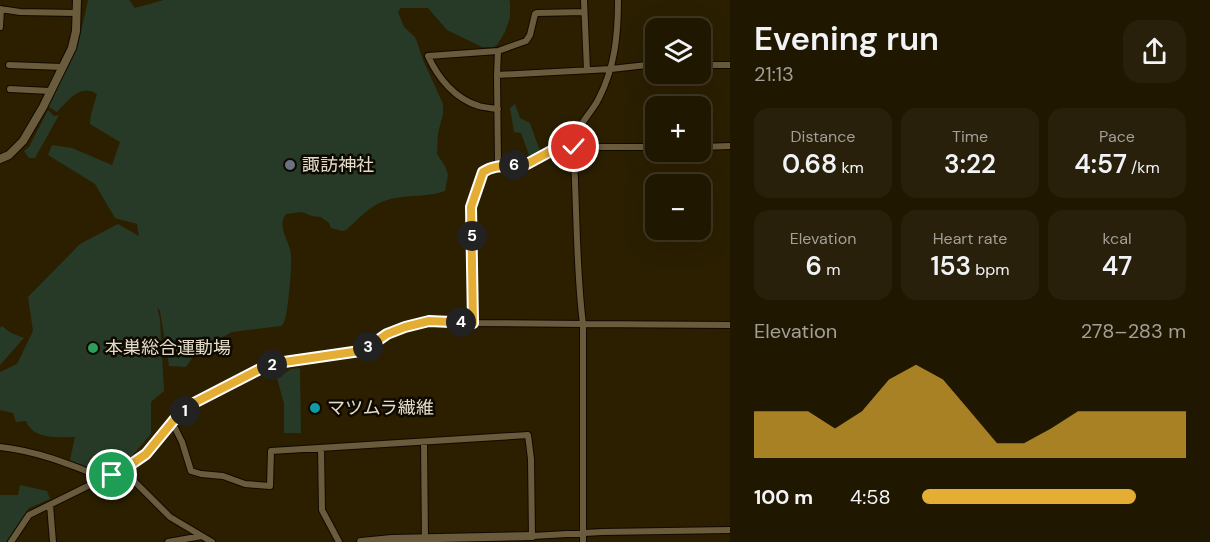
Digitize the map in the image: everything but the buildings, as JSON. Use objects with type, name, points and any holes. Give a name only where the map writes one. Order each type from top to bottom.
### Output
[{"type":"street","points":[[0,158],[9,155],[23,141],[72,48],[76,31],[77,0]]},
{"type":"street","points":[[584,0],[587,70]]},
{"type":"street","points":[[583,542],[583,324],[577,246],[574,147],[575,138],[583,121],[598,101],[611,69],[618,26],[618,0]]},
{"type":"street","points":[[0,27],[0,9],[20,12],[77,13]]},
{"type":"street","points":[[498,109],[480,106],[465,100],[450,89],[435,70],[428,56],[498,51],[526,41],[531,35],[534,14],[584,12]]},
{"type":"street","points":[[498,51],[498,166]]},
{"type":"street","points":[[9,65],[62,67]]},
{"type":"street","points":[[497,75],[645,65]]},
{"type":"street","points":[[711,65],[730,65]]},
{"type":"street","points":[[10,89],[50,92]]},
{"type":"street","points":[[473,323],[471,207],[483,172],[498,166],[527,164],[575,138]]},
{"type":"street","points":[[711,147],[730,146]]},
{"type":"street","points":[[574,147],[645,147]]},
{"type":"street","points":[[11,542],[29,515],[123,470],[146,454],[172,422],[192,404],[260,369],[284,362],[360,351],[387,334],[429,321],[730,325]]},
{"type":"street","points":[[172,422],[178,432],[191,471],[223,476],[245,484],[270,486],[271,451],[528,435],[531,459],[532,536]]},
{"type":"street","points":[[424,442],[425,541]]},
{"type":"street","points":[[0,447],[24,450],[56,459],[104,478]]},
{"type":"street","points":[[321,449],[322,510],[339,542]]},
{"type":"street","points":[[123,470],[170,517],[212,542]]},
{"type":"street","points":[[50,505],[53,542]]},
{"type":"street","points":[[361,542],[392,539],[425,541],[583,533],[730,530]]},
{"type":"street","points":[[168,542],[202,536]]},
{"type":"green space","points":[[88,0],[129,0],[135,8],[164,0],[509,0],[510,2],[510,17],[505,32],[497,45],[493,47],[482,47],[447,30],[428,8],[401,8],[398,12],[404,27],[415,37],[443,104],[437,154],[448,175],[445,191],[384,201],[373,206],[342,231],[331,228],[329,223],[321,217],[302,212],[286,214],[282,224],[291,260],[288,300],[283,323],[281,326],[232,332],[197,351],[186,367],[169,366],[160,311],[157,307],[160,319],[164,391],[151,402],[151,434],[124,465],[104,474],[70,460],[75,437],[54,437],[34,432],[26,421],[16,422],[13,413],[0,410],[0,372],[17,364],[33,331],[28,297],[80,244],[118,224],[139,236],[137,224],[115,218],[95,184],[48,155],[52,145],[72,148],[112,165],[120,142],[90,124],[97,94],[91,91],[75,95],[57,112],[48,106],[78,45]]},
{"type":"green space","points":[[515,104],[520,118],[530,123],[541,154],[529,155],[521,133],[514,132],[510,108]]},
{"type":"green space","points":[[48,110],[54,116],[59,115],[35,158],[29,158],[24,151],[29,147]]},
{"type":"green space","points":[[2,326],[11,333],[24,338],[0,365],[0,328]]},
{"type":"green space","points":[[300,368],[301,433],[284,433],[284,404],[277,378],[291,369]]},
{"type":"green space","points":[[20,485],[47,491],[50,499],[29,508],[6,542],[0,542],[0,495],[18,495]]},
{"type":"place","name":"諏訪神社","points":[[290,165]]},
{"type":"place","name":"本巣総合運動場","points":[[93,348]]},
{"type":"place","name":"マツムラ繊維","points":[[315,408]]},
{"type":"route","points":[[112,475],[146,454],[174,420],[192,404],[260,369],[284,362],[360,351],[387,334],[429,321],[473,323],[471,207],[483,172],[498,166],[527,164],[575,138],[574,147]]}]
